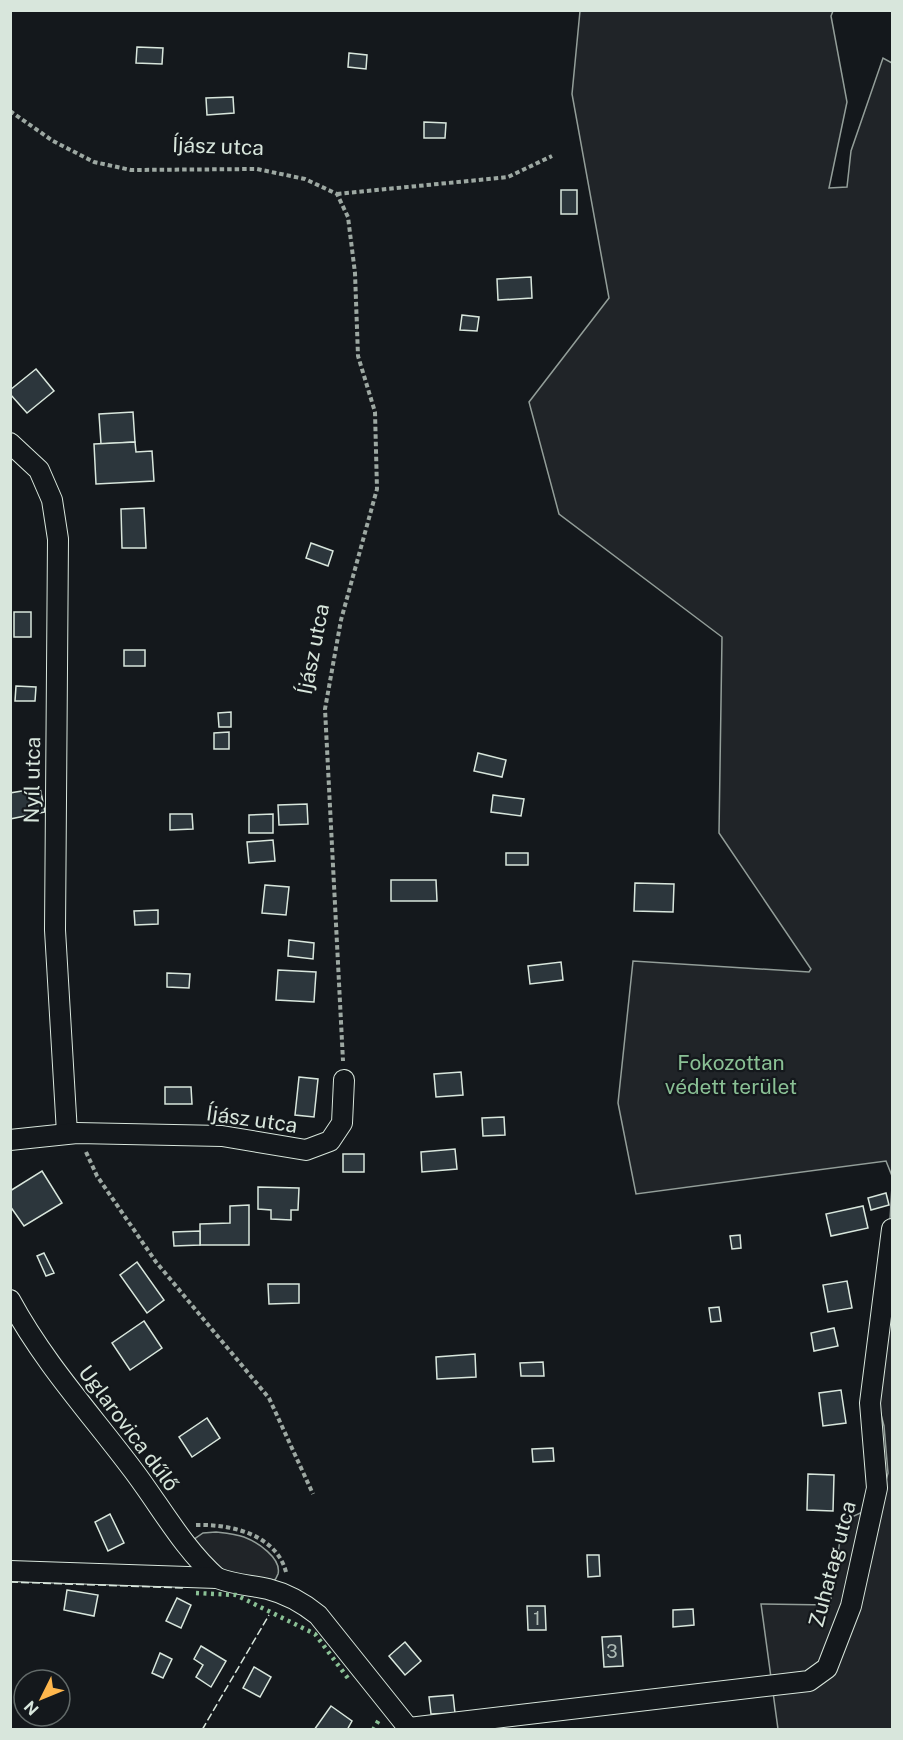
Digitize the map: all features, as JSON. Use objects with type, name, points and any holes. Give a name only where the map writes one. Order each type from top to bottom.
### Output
[{"type":"street","name":"Nyíl utca","points":[[10,443],[39,470],[52,500],[58,539],[55,930],[72,1133]]},
{"type":"street","name":"Íjász utca","points":[[10,1140],[72,1133],[222,1136],[306,1150],[330,1141],[342,1123],[344,1080]]},
{"type":"street","name":"Zuhatag utca","points":[[409,1729],[809,1681],[827,1668],[851,1606],[877,1488],[870,1403],[892,1229]]},
{"type":"street","name":"Uglarovica dűlő","points":[[10,1300],[48,1361],[119,1451],[199,1562],[217,1578]]},
{"type":"street","points":[[10,1571],[217,1578],[235,1585],[284,1594],[303,1603],[318,1615],[409,1729]]},
{"type":"path","name":"Íjász utca","points":[[10,111],[53,141],[94,162],[130,170],[257,169],[305,179],[337,194],[348,217],[355,273],[358,356],[375,412],[377,489],[341,620],[325,710],[344,1080]]},
{"type":"path","points":[[337,194],[508,177],[552,156]]},
{"type":"path","points":[[72,1133],[97,1176],[156,1262],[269,1398],[313,1494]]},
{"type":"path","points":[[174,1528],[193,1525],[226,1526],[243,1530],[259,1538],[284,1566],[287,1577],[284,1594]]},
{"type":"green space","name":"Fokozottan védett terület","points":[[580,11],[833,11],[831,16],[847,102],[829,188],[847,187],[851,151],[883,58],[892,63],[892,1176],[886,1161],[636,1194],[618,1103],[633,961],[809,972],[811,969],[719,833],[722,637],[559,514],[529,402],[609,298],[572,94]]},
{"type":"green space","points":[[892,1186],[892,1729],[778,1729],[761,1604],[830,1605],[843,1521],[880,1504],[888,1473],[884,1426],[879,1407]]},
{"type":"green space","points":[[216,1532],[244,1537],[267,1551],[278,1568],[278,1574],[273,1582],[216,1571],[193,1540],[203,1533]]},
{"type":"building","points":[[137,47],[163,48],[162,64],[136,63]]},
{"type":"building","points":[[349,53],[367,55],[366,69],[348,67]]},
{"type":"building","points":[[233,97],[234,113],[207,115],[206,98]]},
{"type":"building","points":[[424,122],[446,123],[445,138],[424,138]]},
{"type":"building","points":[[561,190],[577,190],[577,214],[561,214]]},
{"type":"building","points":[[531,277],[532,298],[498,300],[497,279]]},
{"type":"building","points":[[462,315],[479,317],[477,331],[460,330]]},
{"type":"building","points":[[36,369],[54,391],[27,413],[10,394],[10,390]]},
{"type":"building","points":[[133,412],[135,442],[101,444],[99,414]]},
{"type":"building","points":[[135,442],[136,452],[152,451],[154,481],[96,484],[94,444]]},
{"type":"building","points":[[144,508],[146,548],[122,548],[121,509]]},
{"type":"building","points":[[311,543],[333,551],[328,566],[306,558]]},
{"type":"building","points":[[14,612],[31,612],[31,637],[14,637]]},
{"type":"building","points":[[124,650],[145,650],[145,666],[124,666]]},
{"type":"building","points":[[16,686],[36,687],[35,701],[15,701]]},
{"type":"building","points":[[231,712],[231,727],[219,727],[218,713]]},
{"type":"building","points":[[229,732],[229,749],[214,749],[214,733]]},
{"type":"building","points":[[478,753],[506,760],[502,777],[474,771]]},
{"type":"building","points":[[40,788],[45,812],[10,819],[10,793]]},
{"type":"building","points":[[493,795],[524,799],[521,816],[491,812]]},
{"type":"building","points":[[307,804],[308,824],[279,825],[278,805]]},
{"type":"building","points":[[170,814],[192,814],[193,829],[170,830]]},
{"type":"building","points":[[273,814],[273,833],[249,833],[249,815]]},
{"type":"building","points":[[273,840],[275,861],[249,863],[247,842]]},
{"type":"building","points":[[506,853],[528,853],[528,865],[506,865]]},
{"type":"building","points":[[391,880],[436,880],[437,901],[391,901]]},
{"type":"building","points":[[635,883],[674,884],[673,912],[634,911]]},
{"type":"building","points":[[265,885],[289,887],[286,915],[262,913]]},
{"type":"building","points":[[158,910],[158,924],[135,925],[134,911]]},
{"type":"building","points":[[289,940],[314,943],[313,959],[288,956]]},
{"type":"building","points":[[561,962],[563,980],[530,984],[528,966]]},
{"type":"building","points":[[278,970],[316,972],[314,1002],[276,1000]]},
{"type":"building","points":[[167,973],[190,974],[189,988],[167,987]]},
{"type":"building","points":[[461,1072],[463,1095],[436,1097],[434,1074]]},
{"type":"building","points":[[299,1077],[318,1079],[314,1117],[295,1115]]},
{"type":"building","points":[[165,1087],[191,1087],[192,1104],[165,1104]]},
{"type":"building","points":[[504,1117],[505,1135],[483,1136],[482,1118]]},
{"type":"building","points":[[455,1149],[457,1169],[422,1172],[421,1152]]},
{"type":"building","points":[[343,1154],[364,1154],[364,1172],[343,1172]]},
{"type":"building","points":[[42,1171],[62,1203],[24,1226],[10,1206],[10,1191]]},
{"type":"building","points":[[258,1187],[299,1188],[298,1210],[291,1210],[291,1220],[271,1219],[271,1210],[258,1209]]},
{"type":"building","points":[[886,1193],[889,1205],[871,1210],[868,1198]]},
{"type":"building","points":[[249,1205],[249,1245],[200,1245],[200,1224],[230,1223],[230,1206]]},
{"type":"building","points":[[863,1206],[868,1228],[831,1236],[826,1214]]},
{"type":"building","points":[[200,1231],[200,1245],[174,1246],[173,1232]]},
{"type":"building","points":[[740,1235],[741,1248],[732,1249],[730,1236]]},
{"type":"building","points":[[44,1253],[54,1273],[46,1276],[37,1256]]},
{"type":"building","points":[[137,1262],[164,1300],[147,1313],[120,1275]]},
{"type":"building","points":[[847,1281],[852,1308],[828,1312],[823,1285]]},
{"type":"building","points":[[268,1284],[299,1284],[299,1303],[269,1304]]},
{"type":"building","points":[[719,1307],[721,1321],[711,1322],[709,1308]]},
{"type":"building","points":[[144,1321],[162,1348],[130,1370],[112,1343]]},
{"type":"building","points":[[834,1328],[838,1346],[814,1351],[811,1333]]},
{"type":"building","points":[[475,1354],[476,1377],[437,1379],[436,1357]]},
{"type":"building","points":[[543,1362],[544,1376],[521,1376],[520,1363]]},
{"type":"building","points":[[841,1390],[846,1423],[823,1426],[819,1393]]},
{"type":"building","points":[[207,1418],[220,1438],[192,1457],[179,1437]]},
{"type":"building","points":[[553,1448],[554,1461],[533,1462],[532,1449]]},
{"type":"building","points":[[808,1474],[834,1475],[833,1511],[807,1510]]},
{"type":"building","points":[[110,1514],[124,1543],[108,1551],[95,1522]]},
{"type":"building","points":[[587,1555],[599,1555],[600,1576],[588,1577]]},
{"type":"building","points":[[67,1590],[98,1595],[94,1616],[64,1610]]},
{"type":"building","points":[[177,1598],[191,1605],[181,1628],[166,1621]]},
{"type":"building","points":[[527,1606],[545,1606],[546,1630],[528,1630]]},
{"type":"building","points":[[693,1609],[694,1625],[673,1627],[673,1610]]},
{"type":"building","points":[[621,1636],[623,1666],[604,1667],[602,1637]]},
{"type":"building","points":[[405,1642],[421,1661],[405,1675],[389,1656]]},
{"type":"building","points":[[201,1646],[226,1661],[211,1687],[196,1677],[203,1665],[194,1659]]},
{"type":"building","points":[[160,1653],[172,1659],[163,1678],[152,1673]]},
{"type":"building","points":[[254,1667],[271,1677],[260,1697],[243,1688]]},
{"type":"building","points":[[453,1695],[455,1713],[431,1714],[429,1697]]},
{"type":"building","points":[[331,1706],[352,1721],[347,1730],[314,1730]]},
{"type":"hedge","points":[[196,1593],[236,1595],[315,1634],[350,1681]]},
{"type":"hedge","points":[[373,1730],[380,1718]]},
{"type":"fence","points":[[10,1582],[185,1588]]},
{"type":"fence","points":[[202,1730],[269,1615]]}]
